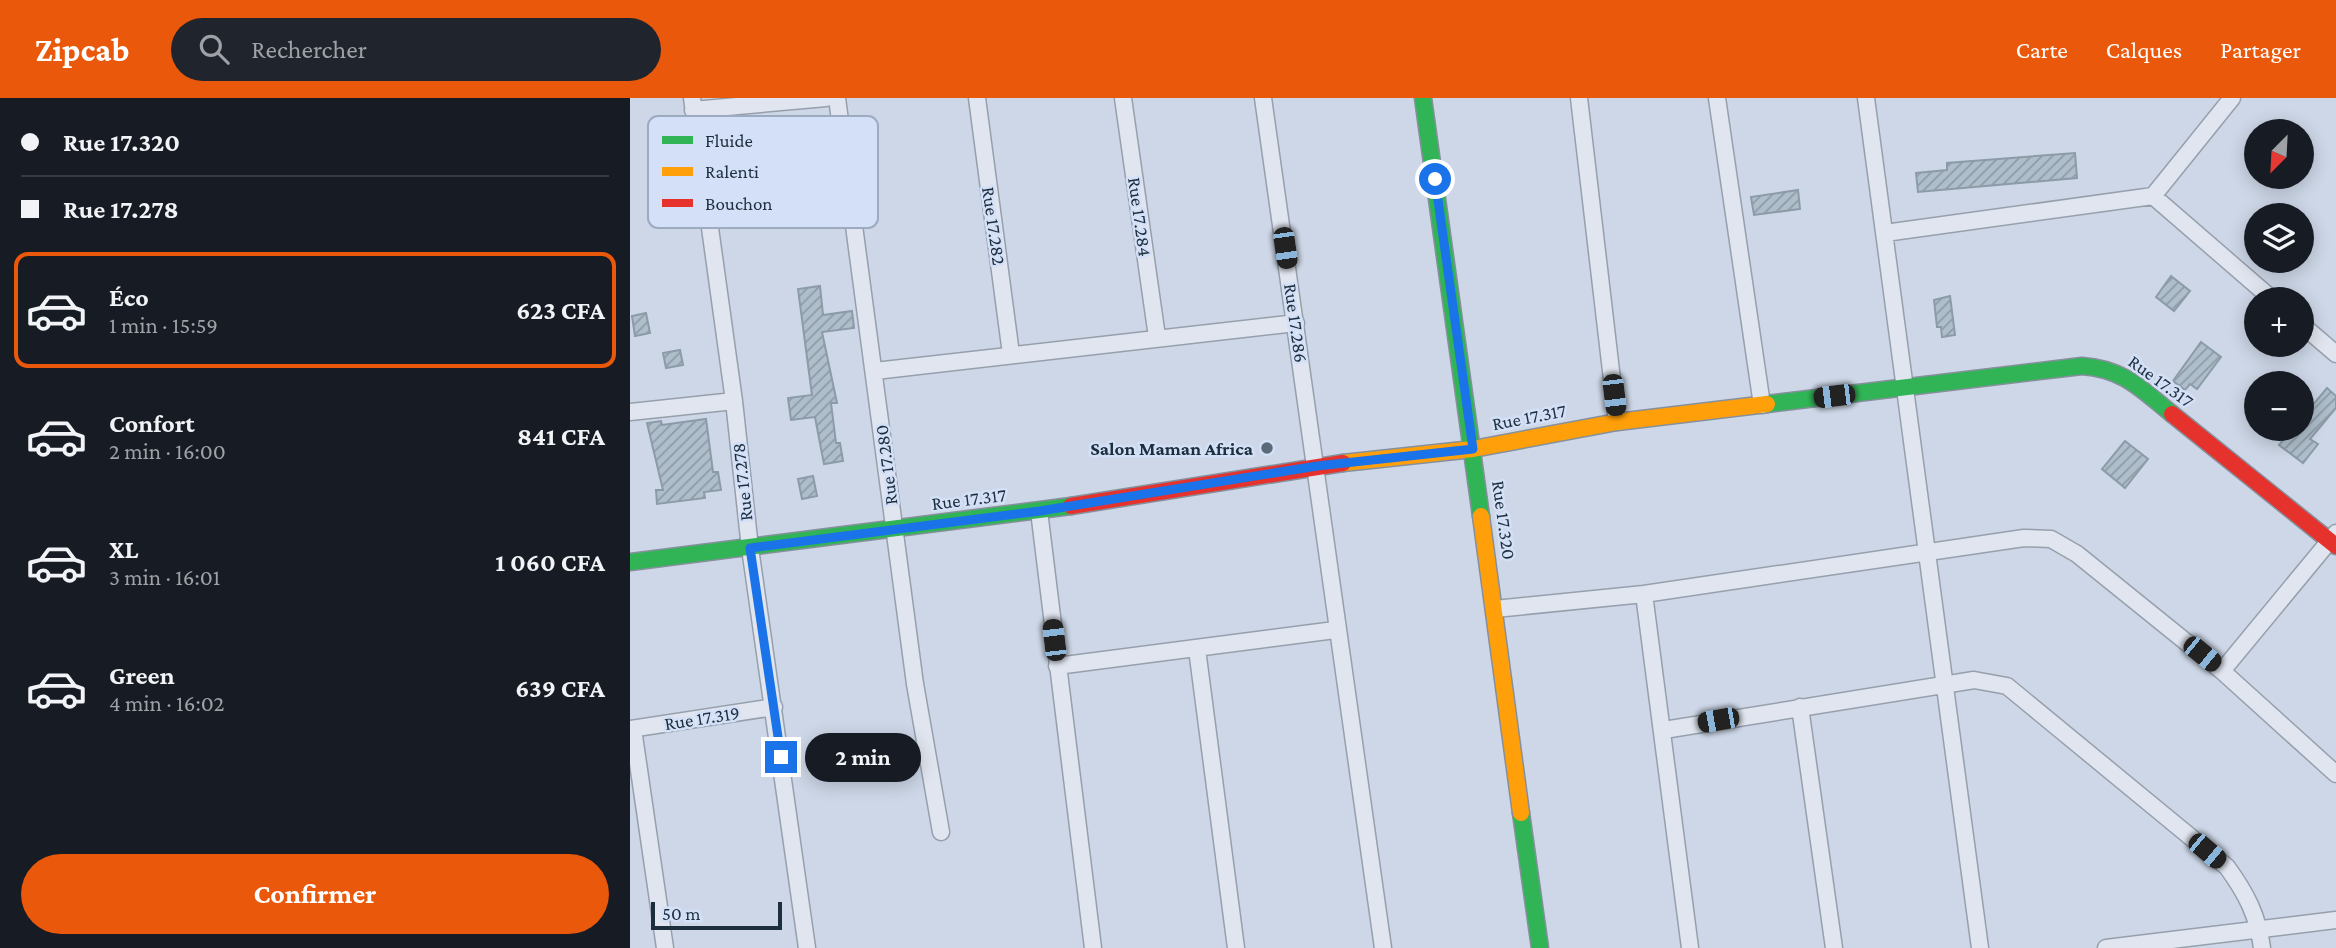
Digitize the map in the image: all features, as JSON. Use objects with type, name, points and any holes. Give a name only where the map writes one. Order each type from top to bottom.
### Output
[{"type":"street","points":[[692,104],[826,98]]},
{"type":"street","name":"Rue 17.280","points":[[836,98],[839,116]]},
{"type":"street","name":"Rue 17.282","points":[[977,98],[1011,354]]},
{"type":"street","name":"Rue 17.284","points":[[1123,98],[1157,337]]},
{"type":"street","name":"Rue 17.286","points":[[1262,98],[1317,466],[1335,630],[1383,948]]},
{"type":"street","name":"Rue 17.320","points":[[1423,98],[1540,948]]},
{"type":"street","points":[[1578,98],[1617,422]]},
{"type":"street","points":[[1717,98],[1762,405]]},
{"type":"street","points":[[1866,98],[1947,686],[1980,948]]},
{"type":"street","points":[[1885,233],[2153,196],[2232,98]]},
{"type":"street","points":[[2153,196],[2258,287]]},
{"type":"street","name":"Rue 17.278","points":[[710,228],[734,401],[750,548],[807,948]]},
{"type":"street","name":"Rue 17.280","points":[[855,228],[915,684],[942,832]]},
{"type":"street","points":[[875,371],[1296,323]]},
{"type":"street","points":[[2314,335],[2336,354]]},
{"type":"street","name":"Rue 17.317","points":[[630,562],[1040,511],[1317,466],[1473,449],[1617,422],[2082,366],[2107,368],[2123,375],[2334,540]]},
{"type":"street","points":[[630,412],[734,401]]},
{"type":"street","points":[[1040,511],[1093,948]]},
{"type":"street","points":[[1495,609],[1644,594],[2024,538],[2051,540],[2077,554],[2222,671],[2336,774]]},
{"type":"street","points":[[2222,671],[2334,540]]},
{"type":"street","points":[[1644,594],[1664,730],[1690,948]]},
{"type":"street","points":[[1057,666],[1335,630]]},
{"type":"street","points":[[1197,649],[1237,948]]},
{"type":"street","points":[[1664,730],[1974,680],[2007,686],[2227,867],[2247,895],[2259,929],[2262,948]]},
{"type":"street","points":[[1800,707],[1835,948]]},
{"type":"street","name":"Rue 17.319","points":[[631,729],[774,708]]},
{"type":"street","points":[[631,729],[665,948]]},
{"type":"street","points":[[2106,948],[2336,919]]},
{"type":"building","points":[[2075,153],[2077,178],[1918,192],[1916,173],[1947,170],[1947,163]]},
{"type":"building","points":[[1798,190],[1800,209],[1754,215],[1751,197]]},
{"type":"building","points":[[2171,276],[2190,291],[2174,311],[2156,297]]},
{"type":"building","points":[[820,286],[823,315],[852,311],[854,328],[822,332],[837,403],[831,403],[836,443],[840,443],[843,461],[824,464],[815,417],[791,420],[788,398],[812,395],[798,289]]},
{"type":"building","points":[[1950,296],[1955,335],[1942,337],[1941,327],[1937,327],[1934,300]]},
{"type":"building","points":[[646,313],[650,333],[635,336],[632,316]]},
{"type":"building","points":[[2201,342],[2221,357],[2197,389],[2190,384],[2185,390],[2173,381]]},
{"type":"building","points":[[680,350],[683,365],[666,368],[663,353]]},
{"type":"building","points":[[2327,388],[2336,396],[2336,408],[2314,434],[2314,404]]},
{"type":"building","points":[[706,419],[713,472],[718,472],[721,490],[704,492],[705,498],[657,504],[656,490],[663,490],[647,423],[661,421],[662,425]]},
{"type":"building","points":[[2125,441],[2148,459],[2125,488],[2102,469]]},
{"type":"building","points":[[2282,441],[2313,441],[2318,444],[2303,463],[2279,445]]},
{"type":"building","points":[[813,476],[817,496],[802,499],[798,479]]},
{"type":"traffic: fast","points":[[1423,98],[1481,516]]},
{"type":"traffic: fast","points":[[1767,404],[2082,366],[2121,376],[2172,414]]},
{"type":"traffic: fast","points":[[630,562],[1071,506]]},
{"type":"traffic: fast","points":[[1521,813],[1540,948]]},
{"type":"traffic: slow","points":[[1343,463],[1473,449],[1617,422],[1767,404]]},
{"type":"traffic: slow","points":[[1481,516],[1521,813]]},
{"type":"traffic: jam","points":[[2172,414],[2336,546]]},
{"type":"traffic: jam","points":[[1071,506],[1343,463]]},
{"type":"place","name":"Salon Maman Africa","points":[[1267,448]]},
{"type":"route","points":[[781,757],[750,548],[1040,511],[1317,466],[1473,449],[1435,179]]}]
